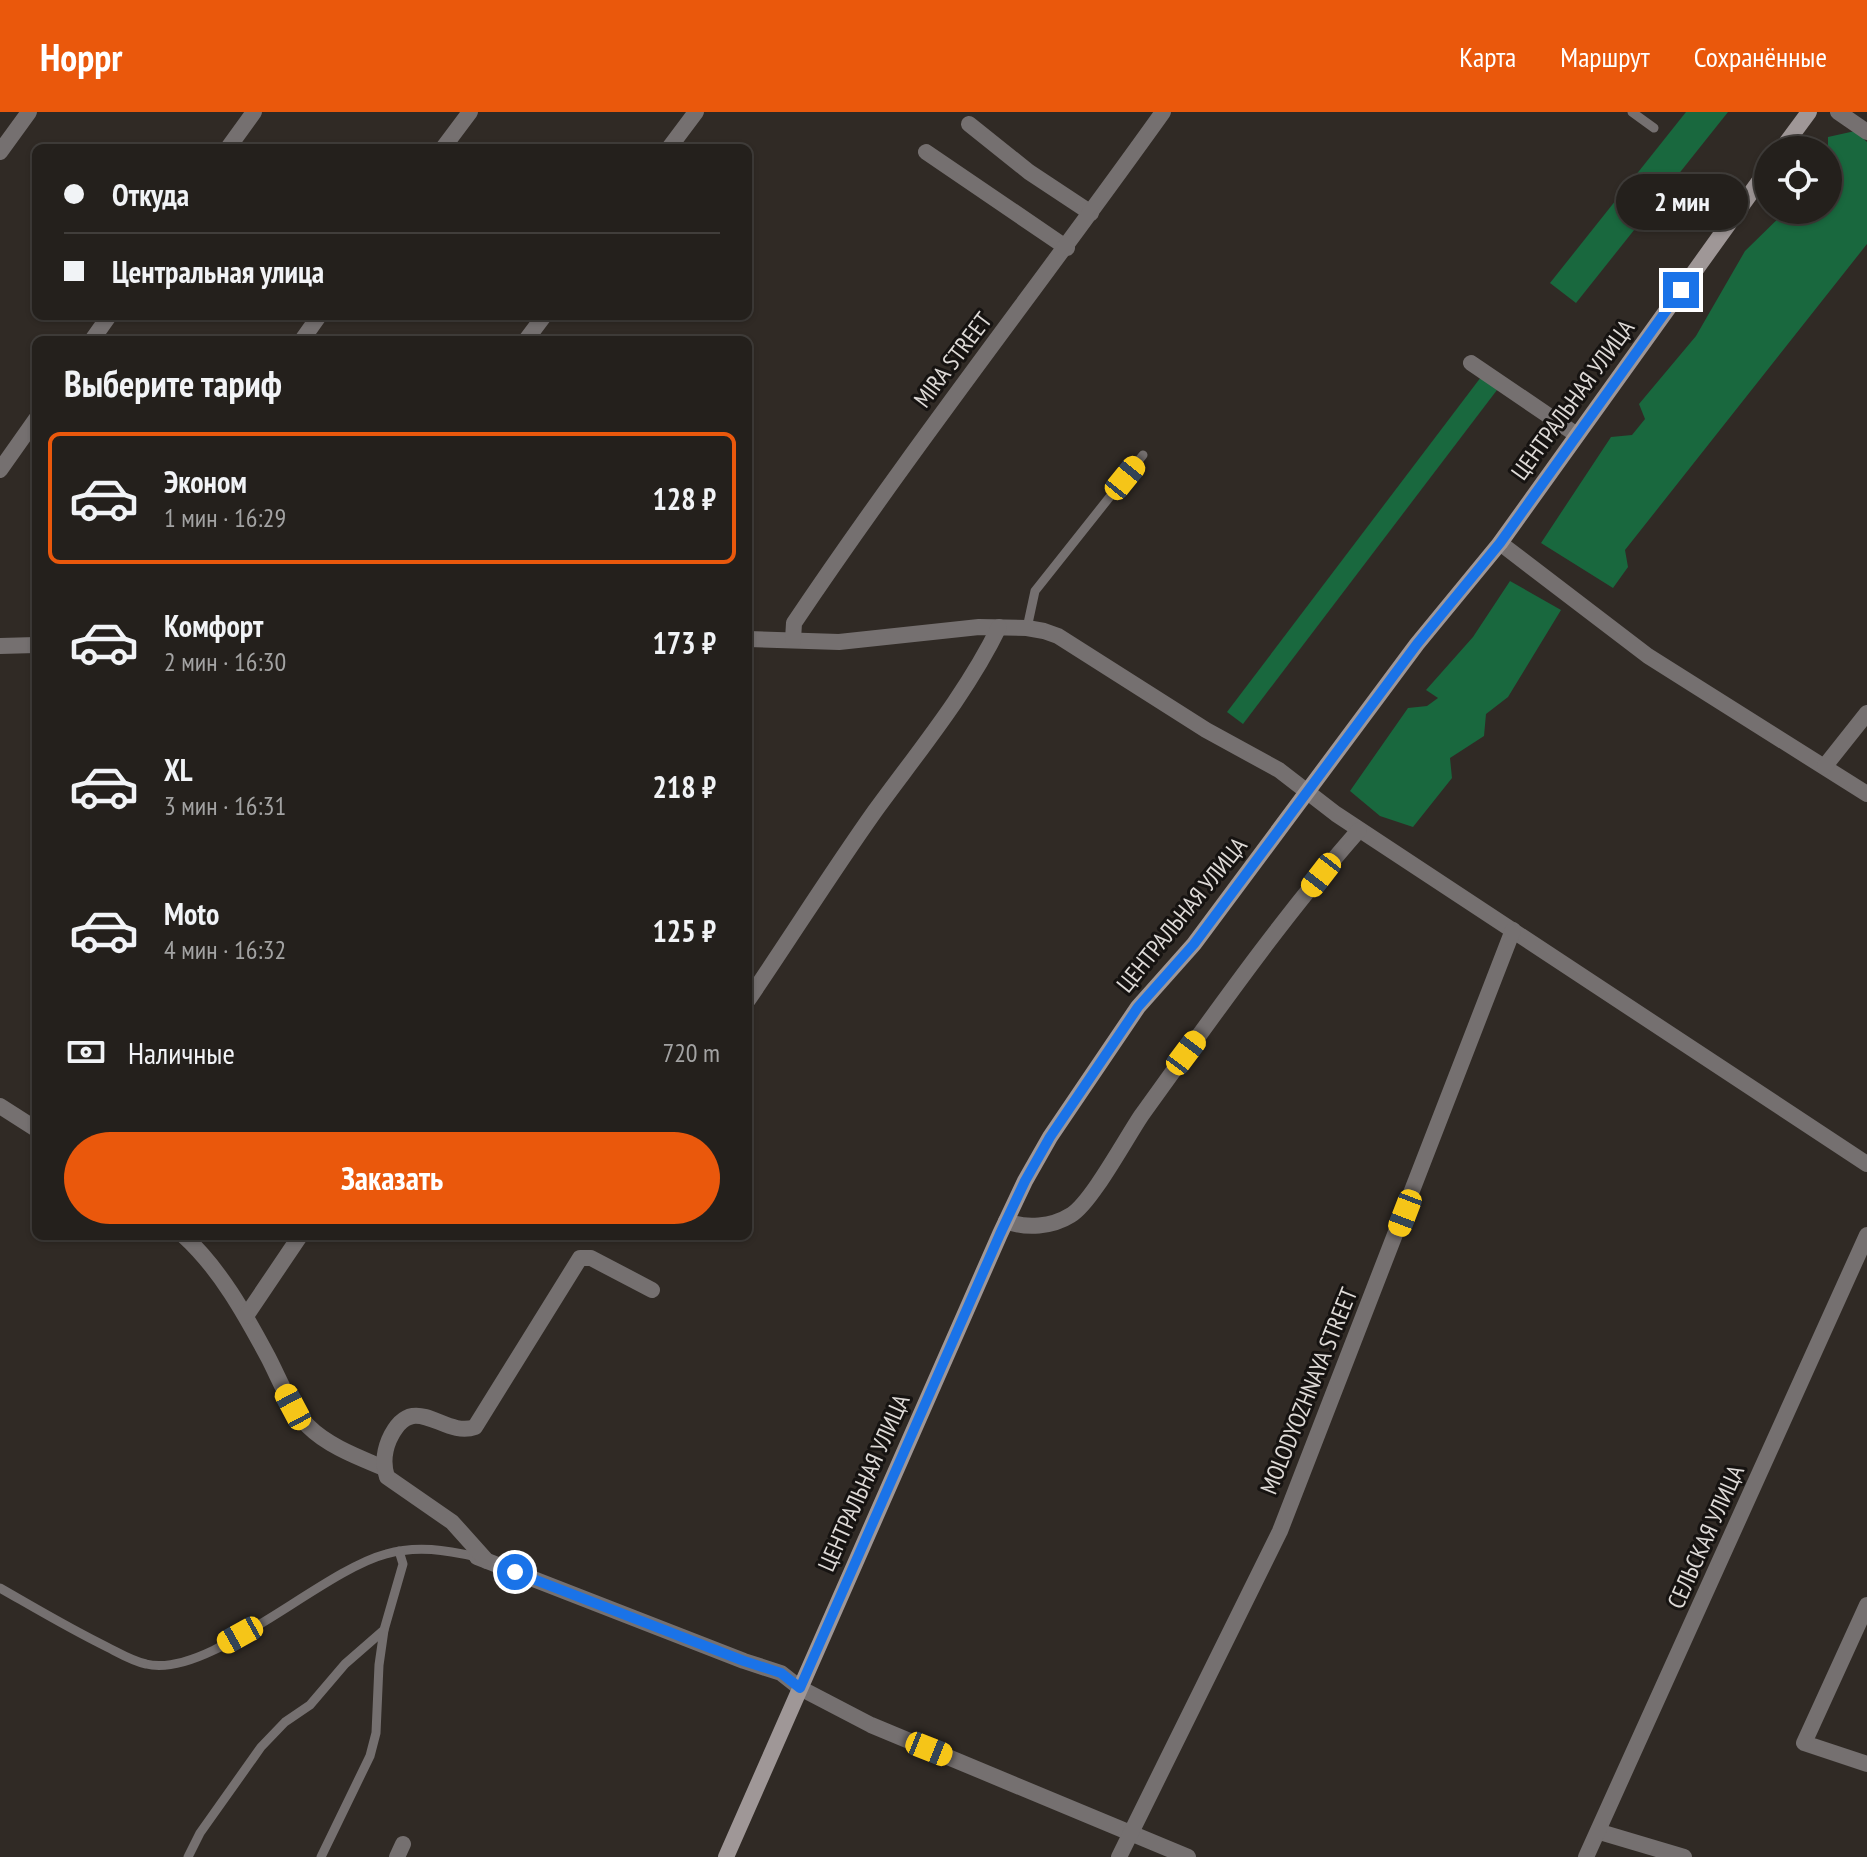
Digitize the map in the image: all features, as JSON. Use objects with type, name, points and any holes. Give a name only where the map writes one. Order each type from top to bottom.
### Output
[{"type":"street","points":[[0,152],[29,112]]},
{"type":"street","points":[[231,144],[254,112]]},
{"type":"street","points":[[446,144],[470,112]]},
{"type":"street","points":[[672,144],[696,112]]},
{"type":"street","name":"MIRA STREET","points":[[793,640],[794,623],[858,528],[1067,248],[1163,112]]},
{"type":"street","points":[[1791,136],[1809,112]]},
{"type":"street","points":[[1838,112],[1867,132]]},
{"type":"street","points":[[969,124],[1029,172],[1091,213]]},
{"type":"street","points":[[926,152],[1067,248]]},
{"type":"street","name":"ЦЕНТРАЛЬНАЯ УЛИЦА","points":[[726,1857],[1006,1221],[1050,1137],[1138,1007],[1194,944],[1417,644],[1500,543],[1754,188]]},
{"type":"street","points":[[1471,363],[1577,435]]},
{"type":"street","points":[[0,470],[32,425]]},
{"type":"street","points":[[1500,543],[1648,656],[1867,794]]},
{"type":"street","points":[[752,994],[847,850],[950,706],[999,627]]},
{"type":"street","points":[[752,639],[839,642],[898,634],[999,627],[1027,628],[1058,636],[1206,730],[1279,770],[1359,830],[1867,1164]]},
{"type":"street","points":[[0,646],[32,645]]},
{"type":"street","points":[[1825,766],[1867,713]]},
{"type":"street","points":[[1006,1221],[1019,1226],[1053,1223],[1071,1215],[1086,1201],[1120,1146],[1186,1053],[1267,944],[1359,830]]},
{"type":"street","name":"MOLODYOZHNAYA STREET","points":[[1119,1857],[1280,1531],[1513,930]]},
{"type":"street","points":[[0,1106],[32,1126]]},
{"type":"street","name":"СЕЛЬСКАЯ УЛИЦА","points":[[1586,1857],[1600,1832],[1867,1235]]},
{"type":"street","points":[[187,1240],[226,1286],[246,1316],[293,1407],[308,1426],[330,1443],[384,1468]]},
{"type":"street","points":[[246,1316],[297,1240]]},
{"type":"street","points":[[652,1290],[591,1258],[580,1258],[475,1427],[467,1430],[453,1427],[433,1417],[418,1415],[408,1418],[394,1430],[386,1447],[384,1468],[387,1477],[460,1528],[482,1559],[781,1673],[800,1688],[871,1725],[1188,1857]]},
{"type":"street","points":[[1867,1605],[1804,1743],[1867,1764]]},
{"type":"street","points":[[1600,1832],[1684,1857]]},
{"type":"lane","points":[[1632,112],[1654,128]]},
{"type":"lane","points":[[1027,628],[1035,591],[1143,455]]},
{"type":"lane","points":[[0,1588],[123,1655],[148,1665],[174,1664],[216,1648],[351,1569],[383,1554],[445,1550],[482,1559]]},
{"type":"lane","points":[[321,1857],[370,1756],[376,1733],[384,1630],[403,1564],[399,1551]]},
{"type":"lane","points":[[188,1857],[200,1833],[261,1747],[285,1722],[310,1705],[345,1664],[384,1630]]},
{"type":"green space","points":[[1686,112],[1728,112],[1576,303],[1550,283]]},
{"type":"green space","points":[[1855,131],[1867,142],[1867,244],[1625,550],[1628,567],[1613,588],[1541,543],[1611,437],[1632,435],[1645,419],[1639,404],[1696,336],[1745,251],[1773,224],[1842,224],[1842,136],[1832,136]]},
{"type":"green space","points":[[1481,377],[1497,390],[1243,724],[1227,712]]},
{"type":"green space","points":[[1510,581],[1561,610],[1508,697],[1486,714],[1484,736],[1450,758],[1452,778],[1413,827],[1380,816],[1350,791],[1408,708],[1427,706],[1438,698],[1426,690],[1473,637]]},
{"type":"route","points":[[515,1572],[781,1673],[800,1688],[1000,1234],[1050,1137],[1138,1007],[1194,944],[1417,644],[1500,543],[1681,290]]}]
